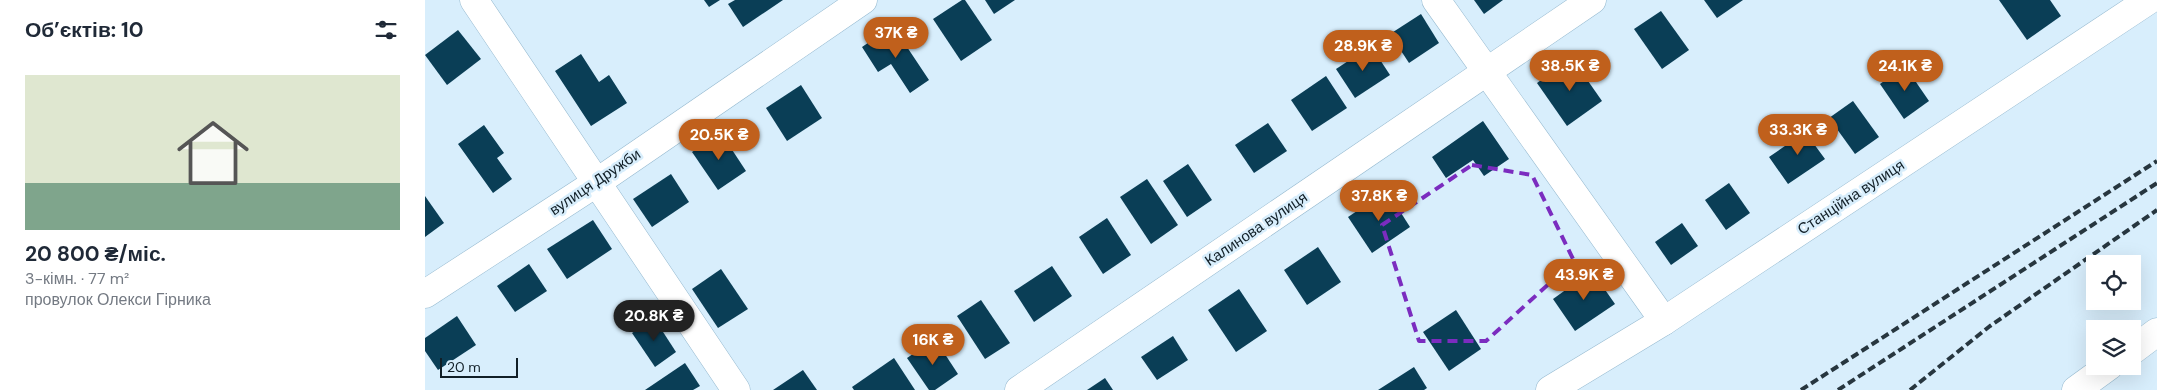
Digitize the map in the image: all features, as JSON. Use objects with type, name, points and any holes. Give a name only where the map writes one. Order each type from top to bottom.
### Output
[{"type":"street","points":[[474,0],[735,390]]},
{"type":"street","name":"вулиця Дружби","points":[[425,294],[596,183],[863,0]]},
{"type":"street","points":[[1436,0],[1664,321]]},
{"type":"street","name":"Калинова вулиця","points":[[1019,390],[1592,0]]},
{"type":"street","name":"Станційна вулиця","points":[[1550,390],[1664,321],[2149,0]]},
{"type":"street","points":[[2141,344],[2157,332]]},
{"type":"street","points":[[2076,390],[2097,375]]},
{"type":"highlighted area","points":[[1472,165],[1532,175],[1574,261],[1486,341],[1419,341],[1382,225]]},
{"type":"building","points":[[704,0],[720,0],[709,7]]},
{"type":"building","points":[[735,0],[783,0],[743,27],[728,4]]},
{"type":"building","points":[[962,0],[965,0],[992,40],[961,61],[933,19]]},
{"type":"building","points":[[985,0],[1015,0],[994,14]]},
{"type":"building","points":[[1474,0],[1503,0],[1484,14]]},
{"type":"building","points":[[1704,0],[1743,0],[1717,18]]},
{"type":"building","points":[[1999,0],[2050,0],[2061,16],[2027,40]]},
{"type":"building","points":[[1661,11],[1689,50],[1662,69],[1634,29]]},
{"type":"building","points":[[1421,14],[1439,43],[1409,63],[1390,34]]},
{"type":"building","points":[[893,26],[929,80],[910,93],[891,64],[878,72],[862,47]]},
{"type":"building","points":[[458,30],[481,59],[447,85],[425,55]]},
{"type":"building","points":[[1371,46],[1390,75],[1355,98],[1336,69]]},
{"type":"building","points":[[581,54],[599,82],[609,75],[627,103],[591,126],[555,71]]},
{"type":"building","points":[[1572,58],[1602,101],[1567,126],[1537,83]]},
{"type":"building","points":[[1905,66],[1929,101],[1904,119],[1880,84]]},
{"type":"building","points":[[1326,76],[1347,108],[1312,131],[1291,100]]},
{"type":"building","points":[[801,85],[822,118],[787,141],[766,108]]},
{"type":"building","points":[[1853,101],[1879,137],[1855,154],[1829,118]]},
{"type":"building","points":[[1483,121],[1509,159],[1484,176],[1473,160],[1446,178],[1432,157]]},
{"type":"building","points":[[1268,123],[1287,151],[1254,173],[1235,145]]},
{"type":"building","points":[[484,125],[504,153],[497,158],[512,179],[493,193],[458,144]]},
{"type":"building","points":[[1814,126],[1822,138],[1814,144],[1825,159],[1788,184],[1769,157]]},
{"type":"building","points":[[721,133],[746,171],[718,190],[692,152]]},
{"type":"building","points":[[1188,164],[1212,200],[1187,217],[1163,181]]},
{"type":"building","points":[[671,174],[689,202],[652,227],[633,199]]},
{"type":"building","points":[[1147,179],[1178,225],[1151,244],[1120,197]]},
{"type":"building","points":[[1729,183],[1750,213],[1726,230],[1705,200]]},
{"type":"building","points":[[1387,191],[1410,227],[1372,253],[1348,217]]},
{"type":"building","points":[[425,196],[444,223],[425,237]]},
{"type":"building","points":[[1107,218],[1131,255],[1103,274],[1079,237]]},
{"type":"building","points":[[593,220],[612,249],[567,279],[547,249]]},
{"type":"building","points":[[1682,223],[1698,246],[1671,265],[1655,242]]},
{"type":"building","points":[[1318,247],[1341,282],[1307,305],[1284,270]]},
{"type":"building","points":[[529,264],[547,291],[515,312],[497,286]]},
{"type":"building","points":[[1052,266],[1072,296],[1034,322],[1014,291]]},
{"type":"building","points":[[721,269],[748,309],[718,328],[692,289]]},
{"type":"building","points":[[1592,271],[1615,304],[1575,331],[1553,299]]},
{"type":"building","points":[[1239,289],[1267,331],[1236,352],[1208,310]]},
{"type":"building","points":[[981,300],[1010,343],[985,359],[957,316]]},
{"type":"building","points":[[1456,310],[1481,349],[1449,371],[1423,332]]},
{"type":"building","points":[[457,316],[476,345],[438,370],[425,351],[425,338]]},
{"type":"building","points":[[654,318],[676,352],[655,367],[632,333]]},
{"type":"building","points":[[1173,336],[1188,360],[1157,380],[1141,357]]},
{"type":"building","points":[[935,339],[958,374],[935,390],[929,390],[907,358]]},
{"type":"building","points":[[894,358],[915,390],[854,390],[852,387]]},
{"type":"building","points":[[685,363],[700,386],[693,390],[645,390]]},
{"type":"building","points":[[1414,367],[1427,388],[1424,390],[1378,390]]},
{"type":"building","points":[[803,370],[817,390],[773,390]]},
{"type":"building","points":[[1105,378],[1113,390],[1087,390]]},
{"type":"railway","points":[[1801,390],[2157,161]]},
{"type":"railway","points":[[1838,390],[2157,183]]},
{"type":"railway","points":[[1910,390],[1990,326],[2157,210]]}]
